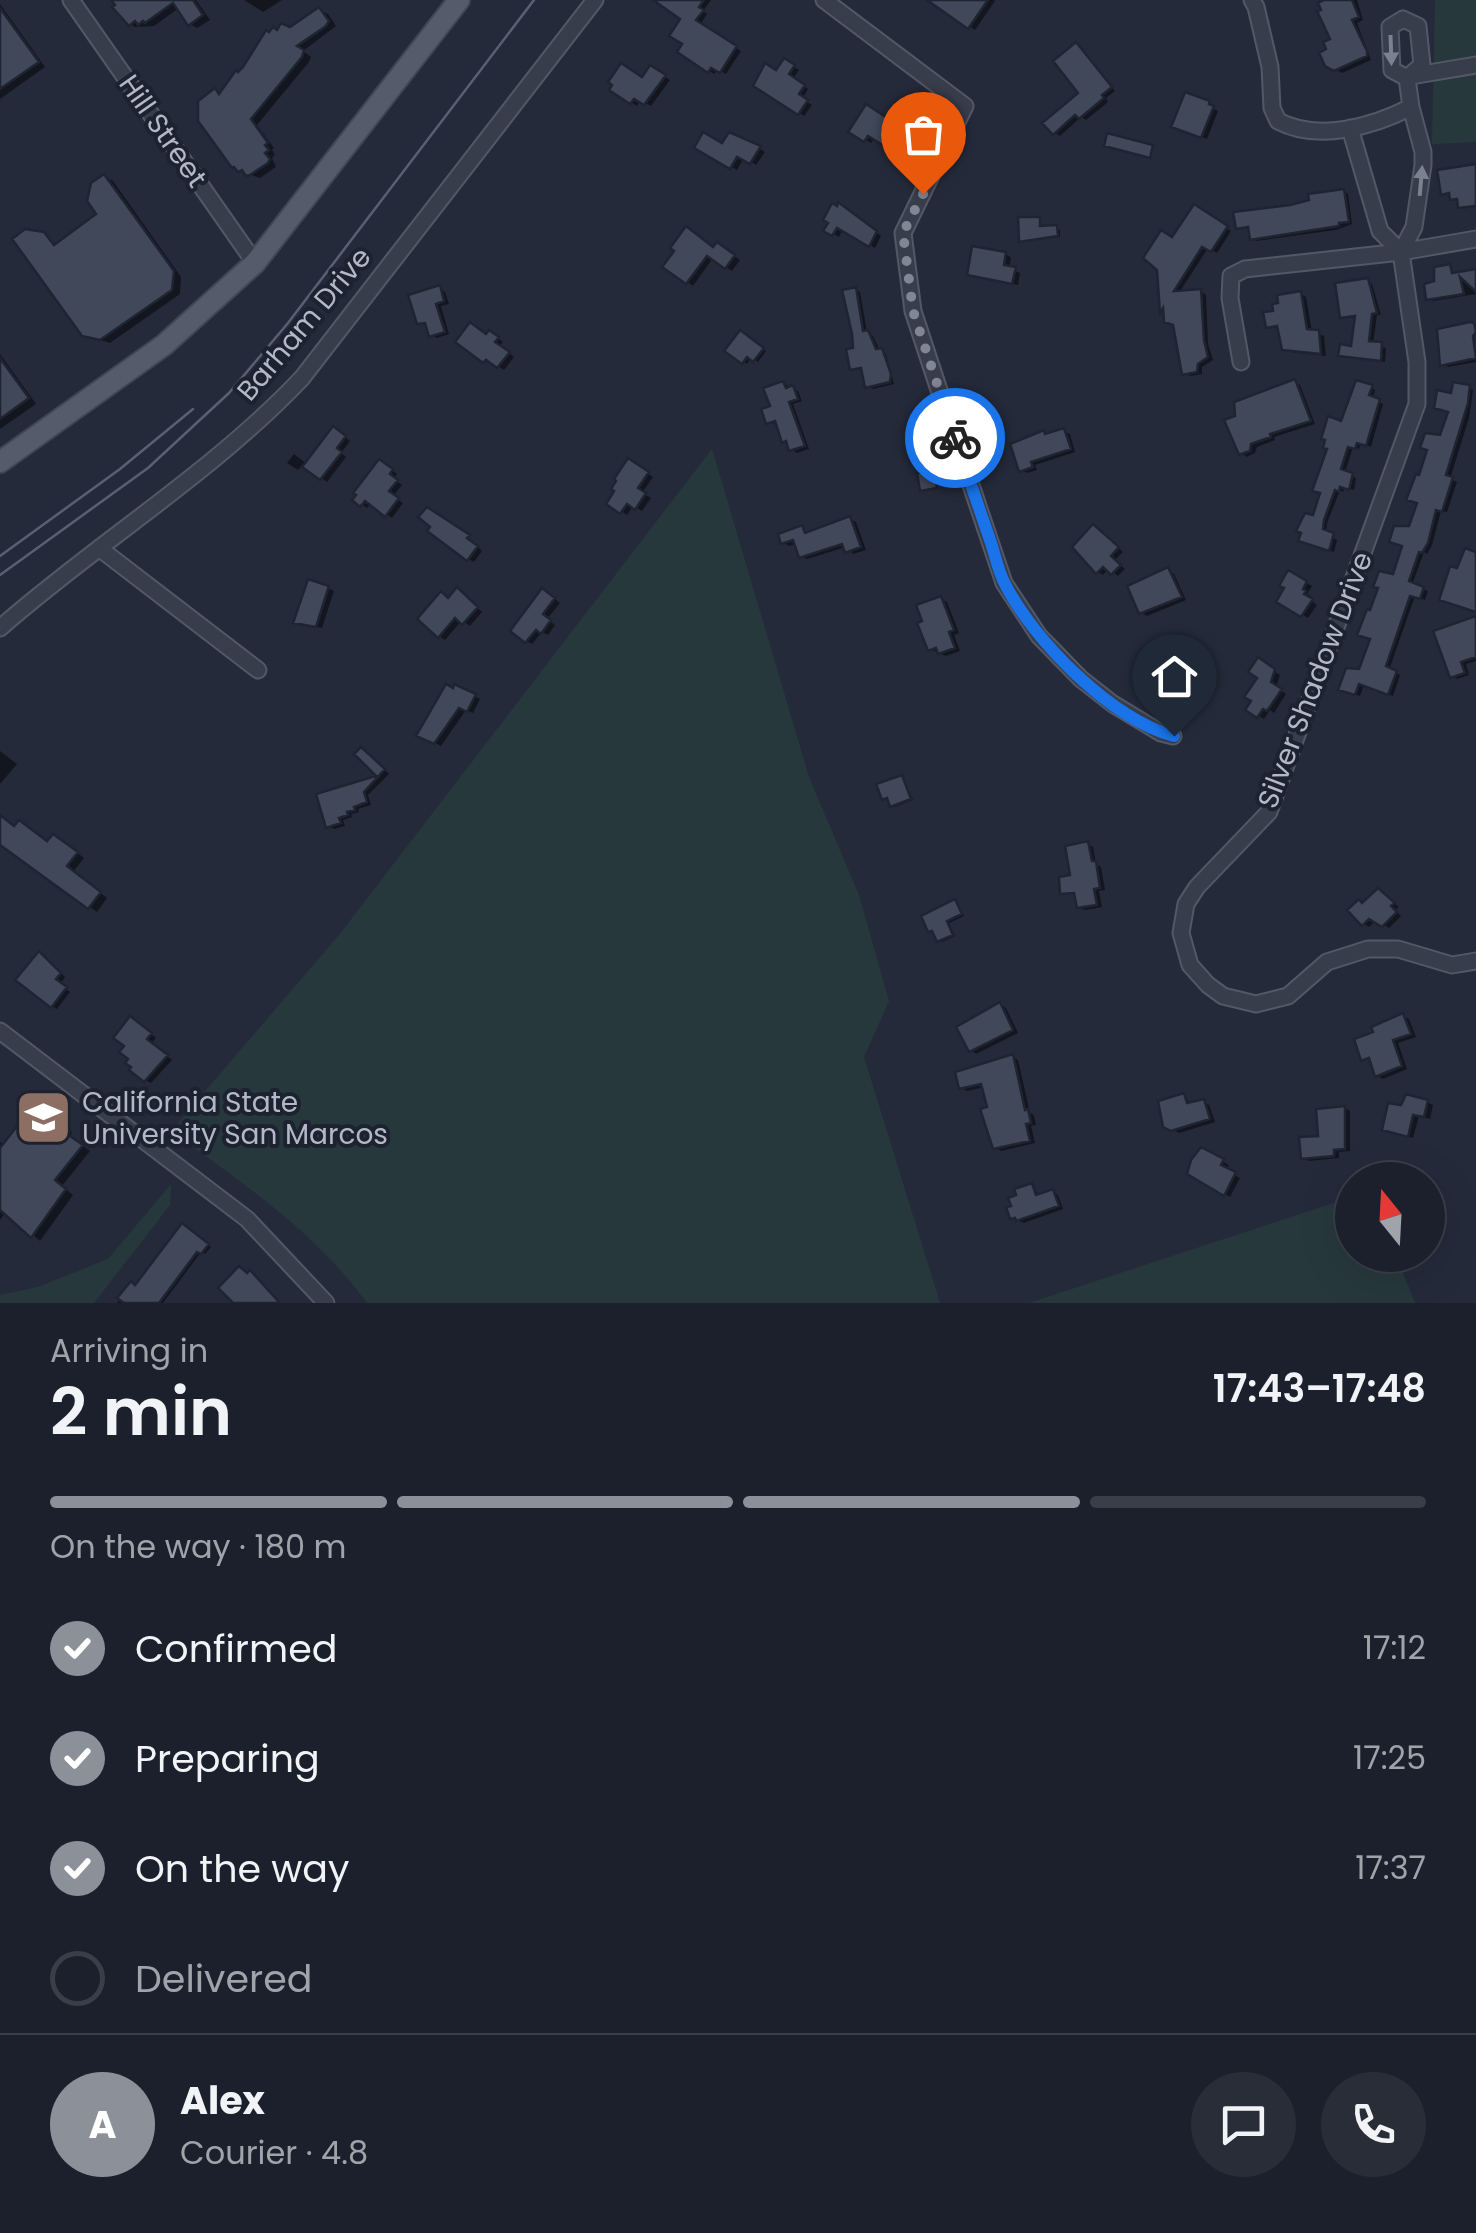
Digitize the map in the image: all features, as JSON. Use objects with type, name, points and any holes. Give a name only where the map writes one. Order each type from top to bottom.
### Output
[{"type":"main road","points":[[0,462],[164,345],[254,263],[459,0]]},
{"type":"street","name":"Hill Street","points":[[71,0],[254,263]]},
{"type":"street","name":"Barham Drive","points":[[0,628],[261,421],[302,378],[595,0]]},
{"type":"street","points":[[824,0],[965,106],[903,233],[913,311],[1004,583],[1039,636],[1080,679],[1113,704],[1161,733],[1174,736]]},
{"type":"street","points":[[1252,0],[1270,66],[1272,108],[1278,121],[1292,129],[1322,131],[1350,128],[1411,107]]},
{"type":"street","points":[[1398,0],[1404,19],[1418,26],[1422,66],[1408,78]]},
{"type":"street","points":[[1404,19],[1390,27],[1392,70],[1408,78],[1476,65]]},
{"type":"street","points":[[1400,252],[1414,228],[1423,165],[1408,78]]},
{"type":"street","points":[[1350,128],[1380,231],[1400,252]]},
{"type":"street","points":[[1241,362],[1230,298],[1231,276],[1245,269],[1400,252],[1476,238]]},
{"type":"street","name":"Silver Shadow Drive","points":[[1400,252],[1417,362],[1417,404],[1268,812],[1197,886],[1186,904],[1181,933],[1190,965],[1208,986],[1223,996],[1256,1004],[1288,996],[1327,962],[1368,949],[1398,949],[1452,965],[1476,962]]},
{"type":"street","points":[[99,548],[258,670]]},
{"type":"street","points":[[0,1032],[248,1219],[326,1303]]},
{"type":"shaded area","points":[[1435,0],[1476,0],[1476,142],[1432,144]]},
{"type":"shaded area","points":[[712,449],[809,777],[859,895],[889,1001],[864,1057],[940,1303],[367,1303],[301,1231],[171,1131],[339,935]]},
{"type":"shaded area","points":[[171,1184],[170,1205],[94,1303],[0,1303],[0,1295],[38,1287],[108,1259]]},
{"type":"shaded area","points":[[1335,1203],[1335,1272],[1403,1272],[1415,1303],[1029,1303]]},
{"type":"building","points":[[111,0],[193,0],[203,15],[188,26],[173,3],[145,23],[138,25],[135,21],[129,26],[112,7],[115,5]]},
{"type":"building","points":[[653,0],[704,0],[699,7],[704,10],[696,20],[737,46],[720,73],[711,68],[708,73],[677,52],[682,44],[669,36],[680,19]]},
{"type":"building","points":[[927,0],[988,0],[968,29]]},
{"type":"building","points":[[1352,0],[1359,17],[1352,20],[1367,51],[1367,56],[1334,71],[1325,66],[1319,53],[1326,49],[1323,42],[1330,39],[1317,11],[1321,10],[1318,3]]},
{"type":"building","points":[[319,7],[329,21],[326,26],[297,46],[304,50],[302,57],[251,119],[268,143],[265,153],[270,159],[246,176],[242,170],[232,168],[198,121],[198,101],[215,88],[219,94],[236,70],[243,67],[266,30],[277,30],[281,23],[290,27]]},
{"type":"building","points":[[0,8],[39,62],[0,89]]},
{"type":"building","points":[[1076,42],[1112,87],[1079,119],[1075,115],[1053,135],[1042,123],[1078,93],[1053,61]]},
{"type":"building","points":[[784,58],[795,65],[789,74],[805,85],[799,94],[808,100],[798,115],[753,86],[765,63],[776,70]]},
{"type":"building","points":[[621,63],[642,77],[650,65],[666,75],[644,105],[634,99],[630,104],[609,90],[612,85],[608,82]]},
{"type":"building","points":[[1185,92],[1214,106],[1201,138],[1171,127]]},
{"type":"building","points":[[866,104],[895,123],[891,128],[917,147],[908,161],[868,136],[864,142],[848,132]]},
{"type":"building","points":[[703,132],[722,143],[729,132],[761,146],[750,164],[737,157],[730,169],[694,148]]},
{"type":"building","points":[[1107,133],[1153,145],[1150,158],[1104,146]]},
{"type":"building","points":[[1476,164],[1476,206],[1458,208],[1457,199],[1450,200],[1449,193],[1441,195],[1437,170]]},
{"type":"building","points":[[104,174],[174,271],[172,290],[100,340],[82,336],[12,239],[25,229],[44,232],[54,245],[96,214],[87,201],[91,183]]},
{"type":"building","points":[[1344,189],[1349,222],[1339,226],[1250,240],[1248,227],[1236,229],[1233,212],[1290,205],[1309,200],[1308,194]]},
{"type":"building","points":[[838,202],[877,231],[869,247],[837,228],[832,236],[823,231],[828,223],[823,220],[832,203],[837,206]]},
{"type":"building","points":[[1194,204],[1228,226],[1211,252],[1202,247],[1174,291],[1201,289],[1208,357],[1198,364],[1197,372],[1182,375],[1173,325],[1164,322],[1163,308],[1160,313],[1157,270],[1143,258],[1161,230],[1172,237]]},
{"type":"building","points":[[1018,217],[1040,217],[1040,226],[1057,225],[1058,236],[1019,242]]},
{"type":"building","points":[[686,226],[713,247],[717,242],[735,255],[725,269],[707,256],[686,284],[662,267]]},
{"type":"building","points":[[972,246],[1006,252],[1004,265],[1016,267],[1012,284],[967,275]]},
{"type":"building","points":[[1450,264],[1452,273],[1476,269],[1476,292],[1460,277],[1464,294],[1426,300],[1424,284],[1434,281],[1434,267]]},
{"type":"building","points":[[1368,278],[1377,313],[1372,314],[1369,341],[1382,342],[1381,361],[1338,356],[1340,344],[1351,346],[1355,316],[1340,318],[1335,283]]},
{"type":"building","points":[[440,285],[444,301],[436,304],[445,332],[429,337],[425,323],[417,324],[408,295]]},
{"type":"building","points":[[856,287],[863,331],[868,330],[876,349],[882,348],[891,374],[890,382],[865,388],[861,368],[850,370],[846,349],[853,348],[842,290]]},
{"type":"building","points":[[1301,291],[1307,329],[1319,330],[1321,354],[1282,350],[1277,326],[1266,328],[1263,312],[1273,311],[1277,295]]},
{"type":"building","points":[[470,322],[486,334],[489,330],[499,337],[495,342],[510,352],[497,368],[486,360],[483,363],[455,342]]},
{"type":"building","points":[[1470,322],[1476,332],[1476,358],[1440,366],[1437,329]]},
{"type":"building","points":[[740,330],[764,348],[753,362],[747,357],[742,364],[724,351]]},
{"type":"building","points":[[0,358],[29,398],[0,419]]},
{"type":"building","points":[[1295,379],[1311,421],[1270,434],[1271,437],[1251,444],[1250,451],[1239,455],[1224,420],[1235,416],[1234,402]]},
{"type":"building","points":[[1356,380],[1373,385],[1369,395],[1380,399],[1366,446],[1357,443],[1355,449],[1348,447],[1341,469],[1353,473],[1349,490],[1335,490],[1324,520],[1323,529],[1334,533],[1329,551],[1298,541],[1301,533],[1296,531],[1305,513],[1313,515],[1320,493],[1312,491],[1327,449],[1321,439],[1328,416],[1341,421]]},
{"type":"building","points":[[783,381],[786,388],[793,385],[798,399],[789,402],[805,446],[789,451],[775,421],[766,424],[761,409],[770,406],[763,388]]},
{"type":"building","points":[[1453,382],[1470,385],[1468,403],[1446,475],[1453,477],[1442,512],[1436,510],[1428,543],[1419,552],[1409,581],[1424,587],[1420,599],[1410,596],[1386,666],[1397,671],[1388,695],[1359,684],[1355,695],[1338,690],[1346,668],[1359,669],[1370,639],[1357,635],[1378,588],[1373,587],[1379,571],[1393,574],[1402,546],[1389,542],[1394,526],[1409,526],[1417,503],[1406,500],[1427,450],[1420,448],[1425,433],[1440,435],[1448,412],[1434,408],[1437,390],[1451,393]]},
{"type":"building","points":[[333,426],[346,436],[337,448],[342,452],[320,480],[302,467]]},
{"type":"building","points":[[1064,428],[1071,449],[1031,462],[1033,467],[1019,472],[1010,444],[1044,430],[1045,434]]},
{"type":"building","points":[[628,458],[649,472],[638,488],[646,493],[635,510],[627,504],[620,514],[606,504],[614,491],[614,479]]},
{"type":"building","points":[[379,459],[393,469],[390,474],[398,480],[389,491],[399,498],[385,517],[365,501],[360,507],[352,500],[356,495],[353,493]]},
{"type":"building","points":[[934,470],[937,488],[920,491],[917,473]]},
{"type":"building","points":[[427,507],[470,535],[467,538],[478,546],[467,561],[427,531],[430,527],[418,517]]},
{"type":"building","points":[[850,516],[861,547],[845,553],[842,544],[799,558],[793,540],[781,544],[778,534],[802,525],[805,533]]},
{"type":"building","points":[[1093,524],[1119,547],[1111,556],[1121,565],[1111,575],[1103,567],[1096,574],[1072,547]]},
{"type":"building","points":[[1465,548],[1476,552],[1476,612],[1439,600],[1450,566],[1457,568]]},
{"type":"building","points":[[1168,567],[1182,597],[1139,614],[1127,586]]},
{"type":"building","points":[[1288,570],[1307,581],[1304,594],[1313,599],[1301,617],[1276,602]]},
{"type":"building","points":[[308,579],[329,586],[316,627],[293,623]]},
{"type":"building","points":[[457,587],[478,607],[462,625],[455,618],[438,638],[417,619],[441,591],[448,598]]},
{"type":"building","points":[[542,588],[555,598],[543,614],[551,620],[541,634],[536,630],[525,643],[510,631]]},
{"type":"building","points":[[941,596],[954,630],[949,632],[955,648],[938,654],[936,648],[928,651],[917,623],[922,621],[916,605]]},
{"type":"building","points":[[1476,616],[1476,657],[1461,662],[1465,673],[1450,678],[1433,631]]},
{"type":"building","points":[[1171,653],[1193,654],[1192,672],[1170,671]]},
{"type":"building","points":[[1258,657],[1275,669],[1271,682],[1282,689],[1267,711],[1263,709],[1257,718],[1245,710],[1251,701],[1244,697],[1257,678],[1248,672]]},
{"type":"building","points":[[446,684],[476,694],[467,712],[459,708],[434,744],[416,736]]},
{"type":"building","points":[[361,747],[385,769],[364,792],[367,802],[339,818],[341,823],[326,828],[316,794],[376,776],[354,754]]},
{"type":"building","points":[[902,775],[911,799],[890,807],[887,798],[882,800],[876,784]]},
{"type":"building","points":[[0,815],[14,826],[19,820],[47,841],[53,834],[78,852],[67,866],[101,892],[88,909],[0,845]]},
{"type":"building","points":[[1088,841],[1100,888],[1094,889],[1097,905],[1077,908],[1074,893],[1060,894],[1059,877],[1070,875],[1065,846]]},
{"type":"building","points":[[1378,888],[1395,903],[1391,906],[1397,912],[1382,927],[1369,919],[1362,926],[1347,910]]},
{"type":"building","points":[[955,899],[962,914],[947,921],[953,935],[937,942],[921,916]]},
{"type":"building","points":[[39,951],[61,973],[56,979],[67,987],[51,1008],[15,980]]},
{"type":"building","points":[[1000,1002],[1013,1030],[969,1052],[956,1027]]},
{"type":"building","points":[[1403,1013],[1411,1034],[1393,1040],[1402,1066],[1375,1077],[1369,1058],[1361,1061],[1354,1039]]},
{"type":"building","points":[[130,1016],[152,1033],[147,1039],[168,1055],[144,1082],[129,1070],[131,1067],[125,1063],[128,1059],[119,1052],[124,1046],[113,1038]]},
{"type":"building","points":[[1013,1054],[1031,1123],[1026,1124],[1030,1141],[993,1149],[980,1109],[987,1107],[981,1084],[959,1089],[955,1072]]},
{"type":"building","points":[[1184,1093],[1187,1103],[1204,1099],[1210,1119],[1171,1131],[1163,1127],[1158,1101]]},
{"type":"building","points":[[1406,1094],[1428,1100],[1424,1117],[1413,1115],[1408,1137],[1382,1130],[1388,1103],[1401,1105]]},
{"type":"building","points":[[35,1103],[66,1125],[63,1131],[83,1145],[55,1180],[66,1189],[31,1238],[0,1210],[0,1148]]},
{"type":"building","points":[[1345,1106],[1345,1149],[1334,1150],[1334,1156],[1301,1159],[1299,1137],[1318,1136],[1316,1109]]},
{"type":"building","points":[[1201,1147],[1224,1159],[1221,1165],[1236,1172],[1224,1196],[1187,1174]]},
{"type":"building","points":[[1032,1183],[1036,1195],[1053,1189],[1059,1206],[1016,1221],[1010,1219],[1008,1198],[1016,1195],[1014,1189]]},
{"type":"building","points":[[182,1223],[209,1244],[201,1254],[197,1252],[159,1303],[124,1303],[117,1298],[131,1281],[135,1285]]},
{"type":"building","points":[[239,1266],[247,1273],[250,1270],[280,1303],[233,1303],[218,1288]]},
{"type":"tram line","points":[[0,575],[148,468],[229,393],[288,323],[534,0]]},
{"type":"tram line","points":[[0,556],[120,469],[193,409]]},
{"type":"way so far","points":[[923,194],[903,233],[913,311],[955,438]]},
{"type":"place","name":"California State University San Marcos","points":[[43,1118]]},
{"type":"route","points":[[955,438],[1004,583],[1039,636],[1080,679],[1113,704],[1161,733],[1174,736]]}]
